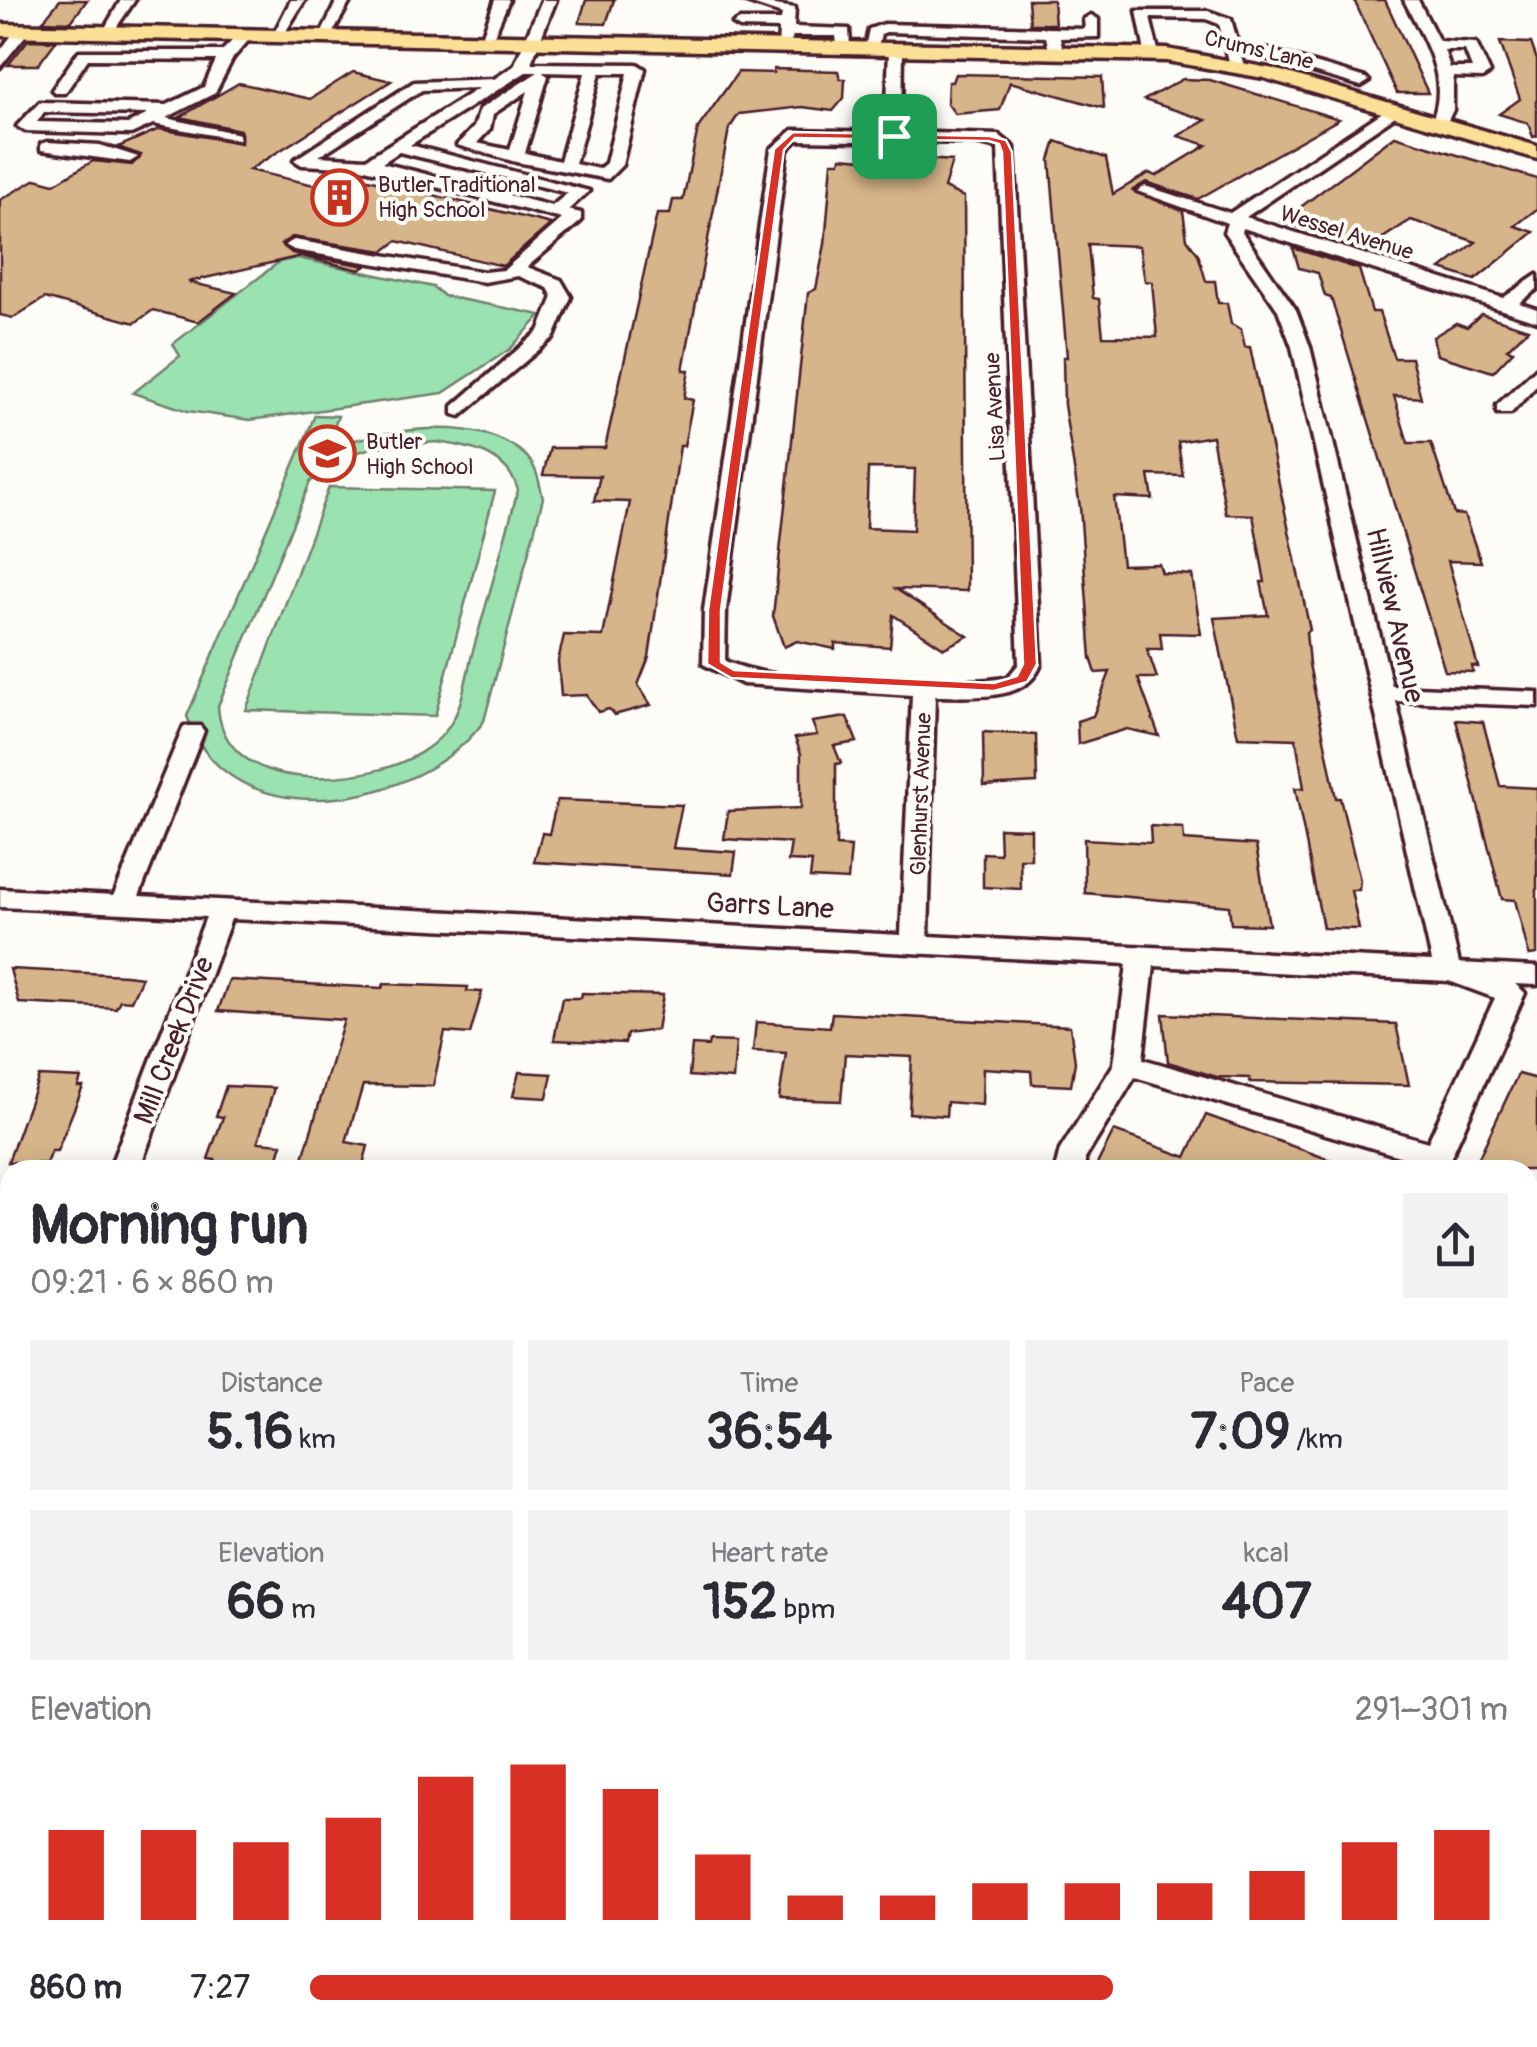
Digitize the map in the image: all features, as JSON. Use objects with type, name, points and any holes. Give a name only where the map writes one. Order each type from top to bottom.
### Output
[{"type":"main road","name":"Crums Lane","points":[[0,30],[737,46],[785,34],[844,48],[896,49],[984,39],[1054,42],[1236,66],[1358,90],[1392,111],[1537,154]]},
{"type":"street","points":[[106,32],[128,0]]},
{"type":"street","points":[[276,36],[298,0]]},
{"type":"street","points":[[324,36],[344,0]]},
{"type":"street","points":[[485,40],[502,0]]},
{"type":"street","points":[[368,165],[522,66],[549,0]]},
{"type":"street","points":[[737,46],[740,24],[746,0],[790,11],[785,34],[740,24]]},
{"type":"street","points":[[1218,0],[1236,66]]},
{"type":"street","points":[[1411,0],[1433,45],[1449,93],[1446,114],[1438,125]]},
{"type":"street","points":[[872,48],[878,29],[984,39],[982,12]]},
{"type":"street","points":[[1151,54],[1142,14],[1208,15],[1226,22]]},
{"type":"street","points":[[1054,42],[1092,34],[1091,19]]},
{"type":"street","points":[[0,62],[23,30]]},
{"type":"street","points":[[168,110],[40,107],[25,126],[131,129],[203,93],[226,56],[246,35]]},
{"type":"street","points":[[1433,45],[1471,46],[1482,73],[1443,72]]},
{"type":"street","points":[[894,136],[896,49]]},
{"type":"street","points":[[203,93],[60,90],[84,54],[226,56]]},
{"type":"street","points":[[1266,54],[1358,90]]},
{"type":"street","points":[[1352,59],[1358,90]]},
{"type":"street","points":[[516,156],[540,76],[486,112],[482,129],[465,145],[602,175],[614,165],[637,69],[522,66]]},
{"type":"street","points":[[72,72],[90,73]]},
{"type":"street","points":[[566,168],[592,73]]},
{"type":"street","points":[[199,74],[217,74]]},
{"type":"street","points":[[294,245],[484,277],[509,274],[574,222],[572,214],[368,165],[302,160],[419,85],[501,83]]},
{"type":"street","points":[[1236,221],[1238,214],[1392,111]]},
{"type":"street","points":[[152,119],[233,137]]},
{"type":"street","points":[[100,150],[116,128]]},
{"type":"street","name":"Glenhurst Avenue","points":[[894,136],[793,135],[779,149],[715,610],[714,664],[743,676],[924,686],[914,946]]},
{"type":"street","name":"Lisa Avenue","points":[[894,136],[989,138],[1003,142],[1007,152],[1030,664],[1022,679],[1013,684],[924,686]]},
{"type":"street","points":[[47,147],[130,156],[112,166]]},
{"type":"street","points":[[397,147],[581,191],[557,211]]},
{"type":"street","name":"Wessel Avenue","points":[[1145,191],[1537,315]]},
{"type":"street","name":"Hillview Avenue","points":[[1236,221],[1234,237],[1296,329],[1447,970]]},
{"type":"street","points":[[460,410],[530,350],[555,318],[562,297],[555,284],[515,268]]},
{"type":"street","points":[[1506,305],[1537,280]]},
{"type":"street","points":[[1504,409],[1537,374]]},
{"type":"street","points":[[1383,692],[1537,699]]},
{"type":"street","points":[[123,904],[192,731]]},
{"type":"street","name":"Garrs Lane","points":[[0,898],[1537,976]]},
{"type":"street","name":"Mill Creek Drive","points":[[128,1160],[222,909]]},
{"type":"street","points":[[1070,1160],[1128,1066],[1140,996],[1141,957]]},
{"type":"street","points":[[1435,1160],[1511,993],[1447,970]]},
{"type":"street","points":[[1128,1066],[1425,1160]]},
{"type":"green space","points":[[298,258],[433,287],[444,296],[541,315],[510,349],[443,393],[250,420],[188,411],[133,393],[180,356],[173,344],[279,262]]},
{"type":"green space","points":[[315,415],[338,416],[327,448],[401,431],[456,429],[505,442],[529,459],[543,498],[484,721],[455,751],[417,775],[373,791],[327,799],[282,796],[242,782],[209,756],[187,716]],"holes":[[[437,442],[475,450],[497,460],[518,490],[453,720],[440,738],[421,752],[375,771],[300,776],[255,764],[229,741],[218,706],[310,482],[343,457],[374,447]]]},
{"type":"green space","points":[[329,487],[495,491],[435,716],[246,710]]},
{"type":"building","points":[[60,0],[87,0],[71,22],[43,21]]},
{"type":"building","points":[[586,0],[614,0],[606,24],[579,23]]},
{"type":"building","points":[[1028,0],[1053,0],[1055,24],[1030,24]]},
{"type":"building","points":[[1354,0],[1385,0],[1428,93],[1397,93]]},
{"type":"building","points":[[28,40],[56,41],[38,65],[8,65]]},
{"type":"building","points":[[1500,42],[1531,43],[1537,60],[1537,136],[1533,137],[1528,123],[1499,114],[1520,99]]},
{"type":"building","points":[[774,69],[838,71],[840,79],[845,79],[844,98],[833,111],[802,107],[739,114],[729,129],[683,370],[689,370],[684,398],[693,400],[684,446],[680,446],[649,657],[638,685],[651,705],[614,715],[609,709],[598,712],[587,695],[561,696],[558,661],[564,635],[603,636],[630,502],[594,501],[600,476],[543,475],[550,448],[605,448],[657,214],[670,214],[673,200],[683,200],[698,128],[738,72],[773,73]]},
{"type":"building","name":"Butler Traditional High School","points":[[353,72],[391,81],[249,170],[314,185],[344,173],[551,224],[503,266],[397,241],[384,251],[292,237],[281,244],[292,253],[366,266],[360,270],[301,256],[188,282],[236,293],[198,322],[153,310],[135,323],[45,298],[13,318],[0,315],[0,200],[36,179],[54,184],[93,161],[132,165],[141,155],[118,147],[159,129],[241,143],[240,130],[180,117],[239,83],[310,99]]},
{"type":"building","points":[[955,74],[1102,77],[1104,108],[1010,82],[1000,110],[955,114],[947,103],[948,82],[952,82]]},
{"type":"building","points":[[1183,79],[1210,80],[1339,119],[1198,199],[1146,182],[1133,190],[1183,211],[1187,239],[1198,254],[1206,281],[1215,281],[1218,303],[1227,303],[1231,324],[1241,329],[1245,347],[1250,347],[1310,630],[1306,632],[1309,664],[1336,798],[1340,798],[1360,880],[1359,890],[1351,890],[1359,929],[1323,928],[1295,788],[1304,788],[1296,739],[1238,737],[1214,618],[1268,615],[1253,515],[1226,514],[1212,436],[1178,442],[1183,476],[1149,475],[1153,499],[1114,497],[1122,565],[1159,564],[1162,573],[1192,575],[1201,634],[1160,633],[1162,649],[1147,649],[1157,678],[1138,678],[1159,736],[1127,729],[1078,744],[1077,721],[1093,716],[1110,672],[1096,673],[1091,658],[1080,507],[1064,405],[1063,357],[1067,357],[1050,160],[1056,141],[1106,158],[1113,194],[1149,173],[1156,176],[1207,145],[1178,136],[1206,120],[1144,100]],"holes":[[[1088,244],[1139,246],[1145,281],[1152,282],[1157,337],[1103,336],[1099,299],[1093,298]]]},
{"type":"building","points":[[1395,136],[1537,179],[1537,209],[1515,226],[1534,232],[1475,280],[1441,269],[1476,242],[1411,220],[1364,250],[1282,221]]},
{"type":"building","points":[[841,157],[873,160],[873,168],[912,169],[926,159],[952,161],[944,188],[964,197],[967,591],[896,589],[968,636],[944,648],[893,615],[890,647],[835,643],[835,649],[797,641],[784,647],[773,616],[808,293],[816,289],[825,244],[832,162],[840,162]],"holes":[[[868,468],[915,469],[913,530],[866,528]]]},
{"type":"building","points":[[1293,248],[1359,269],[1372,312],[1379,312],[1394,358],[1411,358],[1421,398],[1394,396],[1408,443],[1431,443],[1454,514],[1464,515],[1481,562],[1448,561],[1478,667],[1472,666],[1473,672],[1445,671],[1331,298],[1325,296],[1318,273],[1299,268]]},
{"type":"building","points":[[1481,314],[1528,329],[1507,349],[1513,351],[1493,372],[1437,355],[1433,337],[1456,323],[1467,327]]},
{"type":"building","points":[[847,717],[857,742],[834,746],[841,763],[836,764],[836,846],[851,847],[848,880],[810,878],[812,862],[788,861],[791,843],[724,839],[728,811],[801,808],[801,754],[795,738],[817,735],[812,722]]},
{"type":"building","points":[[1456,720],[1483,722],[1500,786],[1537,788],[1537,954],[1529,955],[1515,900],[1502,899]]},
{"type":"building","points":[[983,732],[1036,735],[1037,783],[984,786]]},
{"type":"building","points":[[557,800],[682,805],[673,848],[736,852],[733,874],[534,862],[542,833],[549,834]]},
{"type":"building","points":[[1150,826],[1183,828],[1184,840],[1256,845],[1269,925],[1231,924],[1229,906],[1085,893],[1084,839],[1151,843]]},
{"type":"building","points":[[999,828],[1031,829],[1031,859],[1020,859],[1021,889],[983,887],[983,853],[1000,854]]},
{"type":"building","points":[[10,969],[142,977],[131,1001],[120,1000],[116,1008],[19,1003]]},
{"type":"building","points":[[229,980],[382,988],[384,984],[468,987],[467,991],[482,992],[470,1034],[445,1032],[433,1086],[363,1085],[346,1142],[368,1146],[364,1160],[302,1160],[344,1020],[218,1011]]},
{"type":"building","points":[[582,993],[663,995],[657,1030],[627,1034],[625,1043],[554,1040],[562,998],[581,998]]},
{"type":"building","points":[[832,1013],[1070,1026],[1075,1062],[1071,1086],[1032,1084],[1031,1071],[983,1068],[982,1105],[947,1102],[946,1116],[909,1113],[912,1057],[845,1054],[841,1101],[779,1099],[786,1053],[753,1051],[756,1022],[830,1027]]},
{"type":"building","points":[[1163,1014],[1396,1024],[1409,1085],[1250,1082],[1250,1078],[1217,1077],[1168,1062]]},
{"type":"building","points":[[709,1041],[736,1042],[733,1079],[689,1076],[692,1045],[708,1046]]},
{"type":"building","points":[[519,1072],[552,1074],[547,1098],[513,1096]]},
{"type":"building","points":[[1518,1074],[1537,1079],[1537,1160],[1478,1160]]},
{"type":"building","points":[[39,1076],[81,1078],[78,1087],[83,1087],[57,1151],[51,1151],[48,1160],[9,1160]]},
{"type":"building","points":[[226,1086],[274,1088],[258,1142],[282,1144],[277,1160],[208,1159],[223,1117],[216,1116]]},
{"type":"building","points":[[1206,1115],[1331,1160],[1099,1160],[1114,1131],[1186,1157]]},
{"type":"place","name":"Butler Traditional High School","points":[[339,197]]},
{"type":"place","name":"Butler High School","points":[[327,454]]},
{"type":"route","points":[[793,135],[894,136],[989,138],[1003,142],[1007,152],[1030,664],[1022,679],[994,687],[731,674],[714,664],[715,610],[779,149],[793,135]]}]
